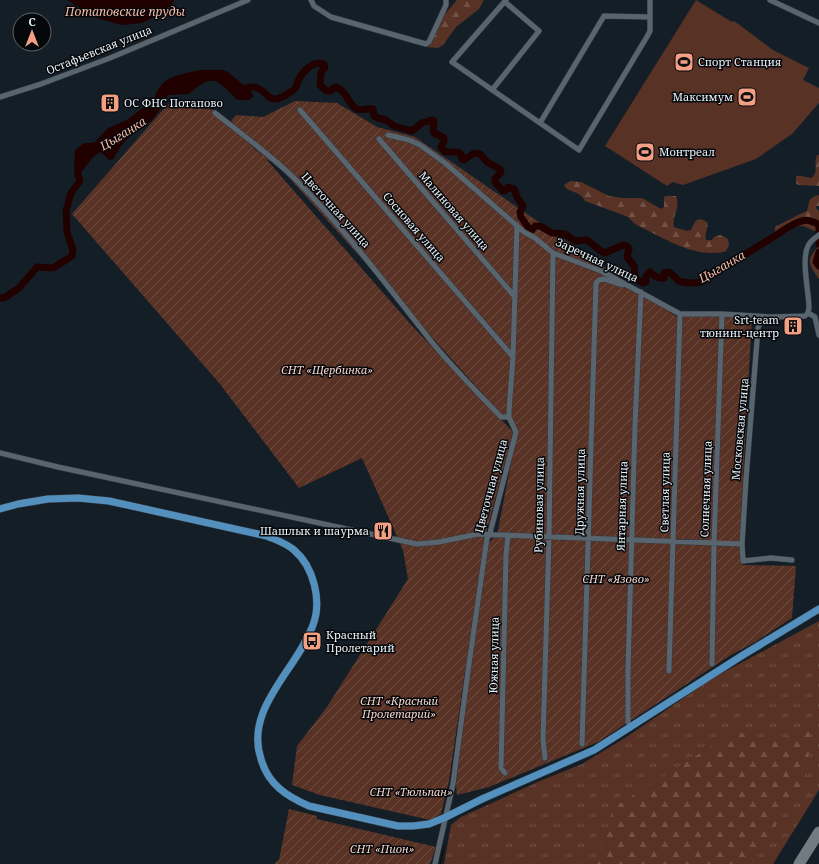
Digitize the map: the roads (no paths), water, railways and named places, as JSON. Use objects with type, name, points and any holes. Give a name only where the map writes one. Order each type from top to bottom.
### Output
[{"type":"main road","points":[[0,509],[18,504],[48,499],[78,498],[109,501],[267,536],[282,542],[294,550],[305,563],[312,576],[316,594],[316,609],[313,625],[268,703],[259,724],[257,738],[258,752],[263,768],[278,788],[296,800],[309,806],[398,826],[429,824],[446,818],[482,799],[594,750],[743,655],[819,609]]},
{"type":"street","name":"Остафьевская улица","points":[[0,97],[41,84],[110,58],[242,1],[248,0]]},
{"type":"street","points":[[311,0],[314,6],[331,17],[426,44],[429,42],[446,5],[446,0]]},
{"type":"street","points":[[492,90],[539,31],[505,1],[452,62],[492,90],[579,150],[648,35],[650,30],[650,0]]},
{"type":"street","points":[[770,0],[819,24]]},
{"type":"street","points":[[540,123],[601,18],[604,16],[650,17]]},
{"type":"street","name":"Сосновая улица","points":[[300,110],[513,357]]},
{"type":"street","name":"Цветочная улица","points":[[215,114],[271,158],[296,180],[324,210],[405,307],[432,342],[501,417],[509,417],[516,432],[490,534],[487,538],[468,664],[454,784],[435,864]]},
{"type":"street","name":"Заречная улица","points":[[388,135],[409,140],[420,145],[445,163],[524,232],[535,238],[553,253],[601,271],[680,314],[722,314],[762,317],[807,314]]},
{"type":"street","name":"Малиновая улица","points":[[379,139],[515,297]]},
{"type":"street","points":[[509,417],[513,357],[517,225]]},
{"type":"street","points":[[819,236],[810,241],[805,257],[809,302],[807,314],[815,317],[819,335]]},
{"type":"street","name":"Рубиновая улица","points":[[545,758],[543,739],[549,537],[553,253]]},
{"type":"street","name":"Дружная улица","points":[[582,744],[596,283],[599,280],[604,279],[638,290]]},
{"type":"street","name":"Янтарная улица","points":[[628,722],[628,670],[638,290]]},
{"type":"street","name":"Светлая улица","points":[[669,671],[680,314]]},
{"type":"street","name":"Солнечная улица","points":[[712,664],[714,543],[722,314]]},
{"type":"street","name":"Московская улица","points":[[762,317],[758,328],[748,446],[742,544],[743,561],[771,558],[792,560]]},
{"type":"street","points":[[0,453],[66,469],[417,544],[439,542],[478,534],[490,534],[742,544]]},
{"type":"street","name":"Южная улица","points":[[505,773],[501,768],[506,555],[508,535]]},
{"type":"water","name":"Потаповские пруды","points":[[67,0],[174,0],[173,3],[157,16],[142,23],[122,25],[100,19]]},
{"type":"water","points":[[200,70],[223,70],[228,72],[252,92],[253,97],[249,100],[237,100],[225,88],[215,81],[204,83],[189,94],[168,95],[154,118],[132,134],[119,150],[114,159],[109,160],[101,152],[93,158],[81,172],[74,169],[75,150],[84,143],[95,142],[108,128],[127,120],[140,110],[153,103],[160,87],[170,78]]},
{"type":"waterway","name":"Цыганка","points":[[239,91],[252,87],[259,88],[271,98],[278,99],[295,88],[300,78],[308,68],[312,65],[320,63],[324,64],[325,67],[321,72],[320,85],[327,91],[330,91],[335,87],[339,89],[357,109],[373,109],[374,116],[386,120],[394,126],[412,131],[422,123],[432,120],[434,121],[434,133],[444,138],[441,147],[445,152],[458,152],[464,160],[474,153],[480,154],[487,162],[500,169],[501,172],[495,179],[495,182],[503,191],[505,191],[508,187],[514,189],[523,206],[520,212],[521,217],[530,230],[532,230],[535,226],[540,226],[552,233],[565,234],[575,241],[587,240],[605,253],[623,245],[627,246],[629,249],[627,257],[634,266],[635,278],[643,283],[646,282],[646,276],[650,272],[660,278],[664,278],[664,273],[669,272],[681,282],[698,283],[793,224],[806,220],[819,225]]},
{"type":"waterway","name":"Цыганка","points":[[0,298],[4,298],[19,288],[37,267],[53,268],[72,256],[73,250],[67,232],[66,211],[71,193],[80,181],[78,175],[78,164]]},
{"type":"waterway","name":"Цыганка","points":[[819,228],[819,244]]},
{"type":"waterway","name":"Цыганка","points":[[819,252],[816,262],[819,266]]},
{"type":"waterway","points":[[440,864],[444,846]]},
{"type":"place","name":"Спорт Станция","points":[[684,62]]},
{"type":"place","name":"Максимум","points":[[747,97]]},
{"type":"place","name":"ОС ФНС Потапово","points":[[110,103]]},
{"type":"place","name":"Монтреал","points":[[645,152]]},
{"type":"place","name":"Srt-team тюнинг-центр","points":[[793,326]]},
{"type":"place","name":"Шашлык и шаурма","points":[[383,531]]},
{"type":"place","name":"Красный Пролетарий","points":[[312,641]]},
{"type":"park label","name":"СНТ «Щербинка»","points":[[327,370]]},
{"type":"park label","name":"СНТ «Язово»","points":[[616,579]]},
{"type":"park label","name":"СНТ «Красный Пролетарий»","points":[[399,707]]},
{"type":"park label","name":"СНТ «Тюльпан»","points":[[411,792]]},
{"type":"park label","name":"СНТ «Пион»","points":[[382,849]]}]
